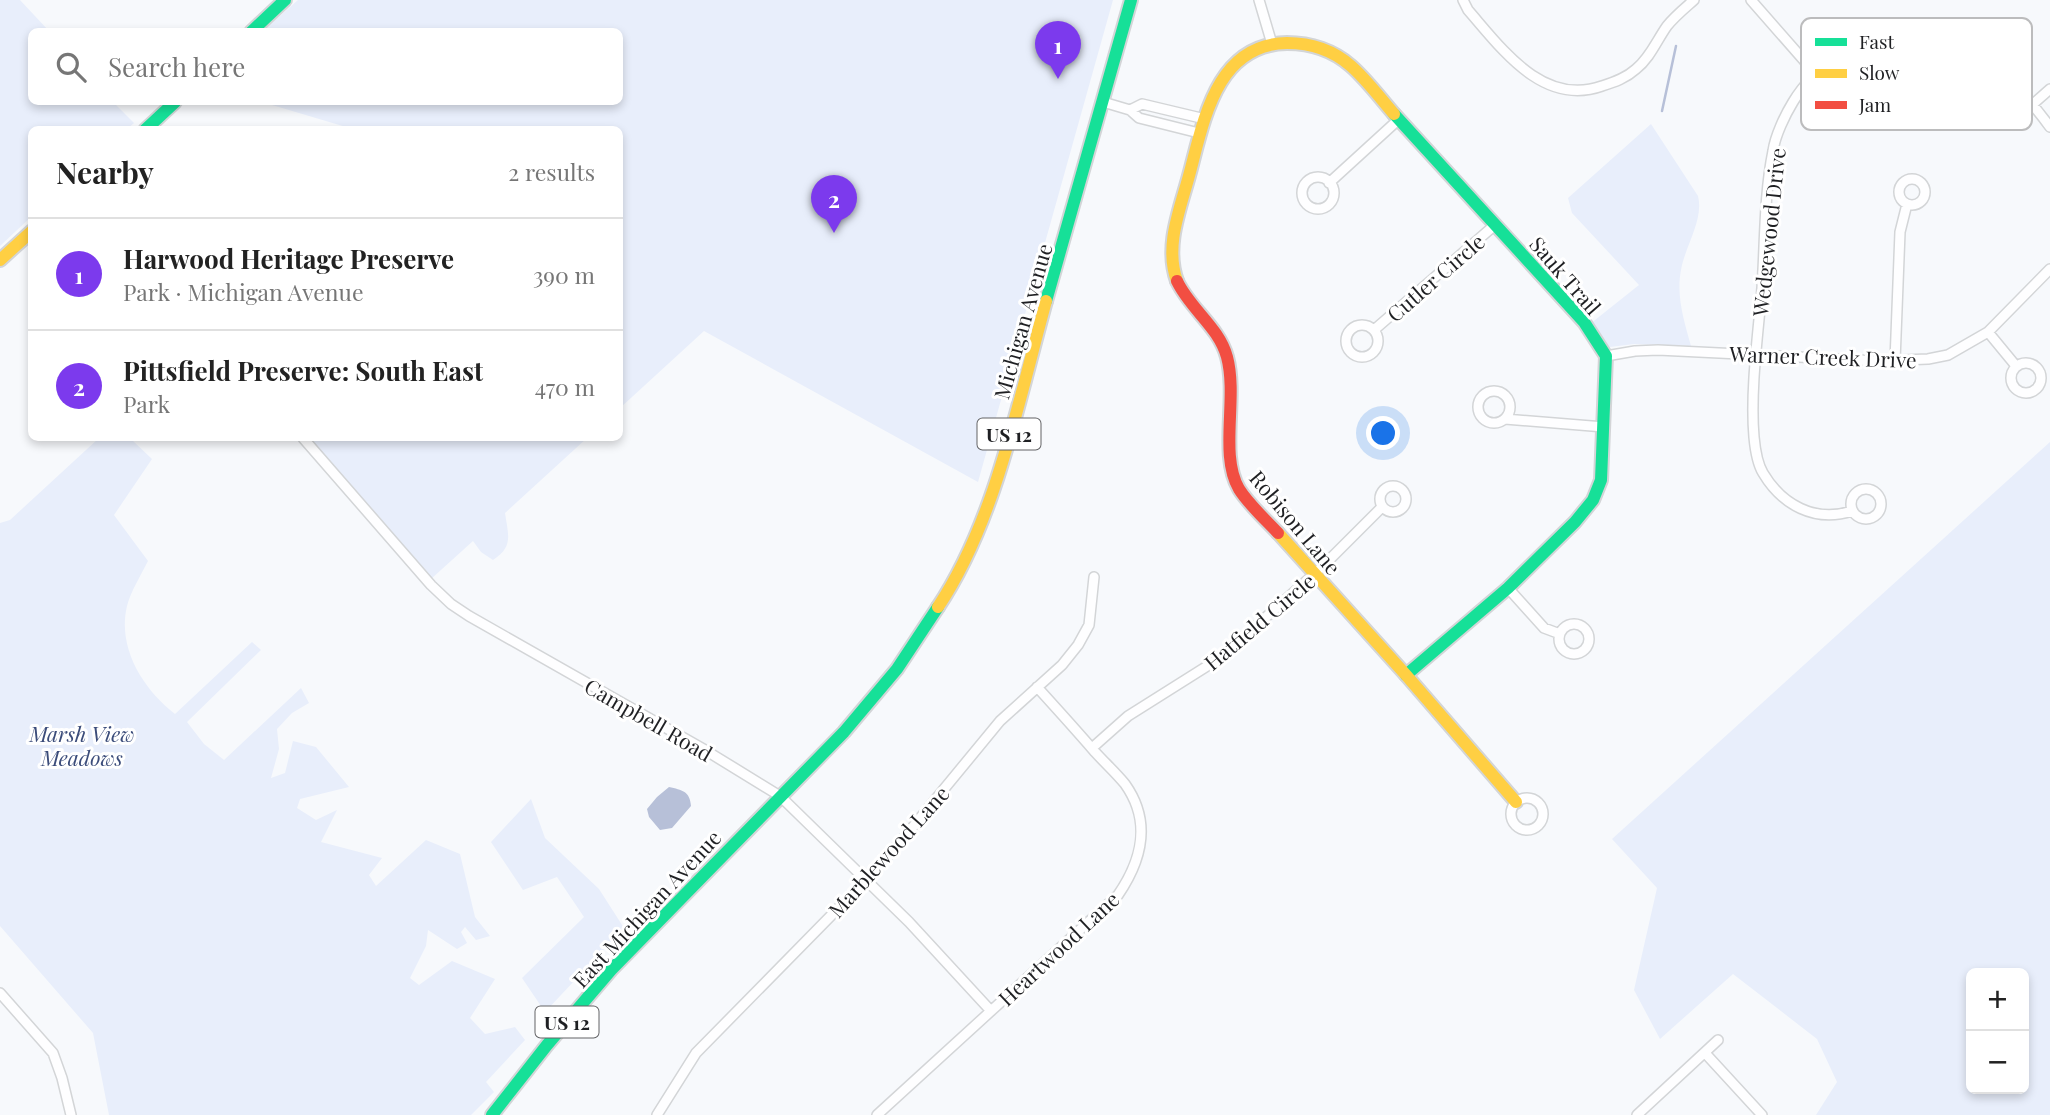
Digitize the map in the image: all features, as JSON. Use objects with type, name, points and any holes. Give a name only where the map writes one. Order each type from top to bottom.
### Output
[{"type":"main road","points":[[255,28],[285,0]]},
{"type":"main road","name":"Michigan Avenue","points":[[780,796],[844,732],[898,669],[938,609],[969,549],[995,484],[1131,0]]},
{"type":"main road","name":"Sauk Trail","points":[[1199,133],[1217,87],[1228,71],[1248,55],[1272,44],[1303,43],[1338,55],[1584,322],[1606,356]]},
{"type":"main road","points":[[149,126],[172,105]]},
{"type":"main road","name":"Robison Lane","points":[[1199,133],[1173,237],[1173,270],[1179,285],[1223,345],[1230,368],[1230,464],[1234,477],[1249,501],[1516,802]]},
{"type":"main road","points":[[0,260],[28,235]]},
{"type":"main road","points":[[1406,675],[1508,588],[1575,522],[1593,500],[1601,480],[1606,356]]},
{"type":"main road","name":"East Michigan Avenue","points":[[492,1115],[611,970],[780,796]]},
{"type":"street","points":[[1259,0],[1272,44]]},
{"type":"street","points":[[1463,0],[1468,10],[1526,73],[1549,85],[1572,91],[1592,89],[1620,80],[1637,69],[1668,25],[1695,0]]},
{"type":"street","points":[[1751,0],[1801,57]]},
{"type":"street","points":[[2050,89],[2034,104],[2047,115],[2050,127]]},
{"type":"street","name":"Wedgewood Drive","points":[[1801,91],[1792,102],[1773,148],[1757,356],[1754,435],[1763,474],[1787,500],[1812,513],[1828,516],[1852,511]]},
{"type":"street","points":[[1103,102],[1130,110],[1139,118],[1199,133]]},
{"type":"street","points":[[1130,110],[1142,104],[1205,119]]},
{"type":"street","points":[[1329,183],[1398,120]]},
{"type":"street","points":[[1895,360],[1900,232],[1907,204]]},
{"type":"street","name":"Cutler Circle","points":[[1374,330],[1496,224]]},
{"type":"street","name":"Warner Creek Drive","points":[[1606,356],[1658,350],[1757,356],[1928,359],[1948,355],[1988,332],[2050,269]]},
{"type":"street","points":[[1988,332],[2016,366]]},
{"type":"street","points":[[1504,419],[1604,427]]},
{"type":"street","name":"Campbell Road","points":[[306,441],[418,571],[451,604],[469,617],[705,750],[780,796],[909,922],[991,1011]]},
{"type":"street","name":"Hatfield Circle","points":[[1092,748],[1128,716],[1220,658],[1314,574],[1382,507]]},
{"type":"street","name":"Marblewood Lane","points":[[660,1114],[696,1053],[866,880],[984,739],[1062,665],[1089,625],[1094,577]]},
{"type":"street","points":[[1508,588],[1544,628],[1560,634]]},
{"type":"street","name":"Heartwood Lane","points":[[877,1115],[1118,895],[1132,874],[1138,856],[1141,829],[1136,805],[1125,785],[1037,687]]},
{"type":"street","points":[[0,993],[53,1053],[71,1115]]},
{"type":"street","points":[[1637,1115],[1718,1040]]},
{"type":"street","points":[[1705,1053],[1762,1115]]},
{"type":"green space","points":[[0,0],[20,0],[46,28],[28,28],[28,105],[116,105],[134,123],[130,126],[28,126],[28,220],[0,246]]},
{"type":"green space","points":[[298,0],[1113,0],[978,482],[704,331],[623,405],[623,126],[343,126],[272,105],[623,105],[623,28],[266,28]]},
{"type":"green space","points":[[1651,124],[1698,196],[1698,214],[1683,261],[1679,289],[1691,346],[1634,344],[1610,347],[1605,345],[1590,324],[1639,285],[1572,213],[1568,198]]},
{"type":"green space","name":"Marsh View Meadows","points":[[96,441],[133,441],[152,459],[114,515],[148,561],[129,600],[125,622],[129,652],[143,680],[175,714],[252,642],[261,650],[187,722],[204,744],[224,760],[301,688],[309,703],[292,713],[277,729],[279,749],[271,778],[285,773],[293,741],[316,747],[349,787],[300,799],[297,808],[316,820],[337,810],[321,842],[382,858],[369,875],[376,886],[426,840],[460,854],[475,917],[490,936],[476,940],[465,927],[461,932],[467,943],[457,949],[428,930],[426,946],[410,978],[419,985],[452,961],[495,979],[470,1018],[485,1034],[515,1027],[525,1040],[486,1082],[494,1092],[471,1115],[109,1115],[93,1033],[0,926],[0,523],[10,520]]},
{"type":"green space","points":[[311,441],[584,441],[505,513],[508,540],[500,555],[493,560],[481,552],[473,541],[431,579]]},
{"type":"green space","points":[[2050,442],[2050,1115],[1816,1115],[1837,1082],[1817,1039],[1733,974],[1660,1039],[1634,990],[1657,888],[1612,839]]},
{"type":"green space","points":[[531,799],[545,838],[599,889],[624,928],[545,1012],[522,978],[584,917],[557,877],[523,890],[491,842]]},
{"type":"water","points":[[669,787],[684,792],[689,797],[691,806],[672,828],[660,830],[649,817],[647,809]]},
{"type":"waterway","points":[[1662,111],[1676,46]]},
{"type":"traffic: fast","points":[[255,28],[285,0]]},
{"type":"traffic: fast","points":[[1046,301],[1131,0]]},
{"type":"traffic: fast","points":[[149,126],[172,105]]},
{"type":"traffic: fast","points":[[1394,114],[1584,322],[1606,356],[1601,480],[1593,500],[1575,522],[1508,588],[1406,675]]},
{"type":"traffic: fast","points":[[492,1115],[611,970],[844,732],[897,669],[938,607]]},
{"type":"traffic: slow","points":[[1177,281],[1173,267],[1173,240],[1201,130],[1218,88],[1229,70],[1244,56],[1263,47],[1287,43],[1322,49],[1351,66],[1394,114]]},
{"type":"traffic: slow","points":[[0,260],[28,235]]},
{"type":"traffic: slow","points":[[938,607],[958,573],[990,499],[1015,419],[1046,301]]},
{"type":"traffic: slow","points":[[1278,533],[1516,802]]},
{"type":"traffic: jam","points":[[1177,281],[1218,336],[1227,357],[1231,390],[1229,443],[1233,475],[1243,495],[1278,533]]},
{"type":"place","name":"Harwood Heritage Preserve","points":[[1058,79]]},
{"type":"place","name":"Pittsfield Preserve: South East","points":[[834,233]]}]
